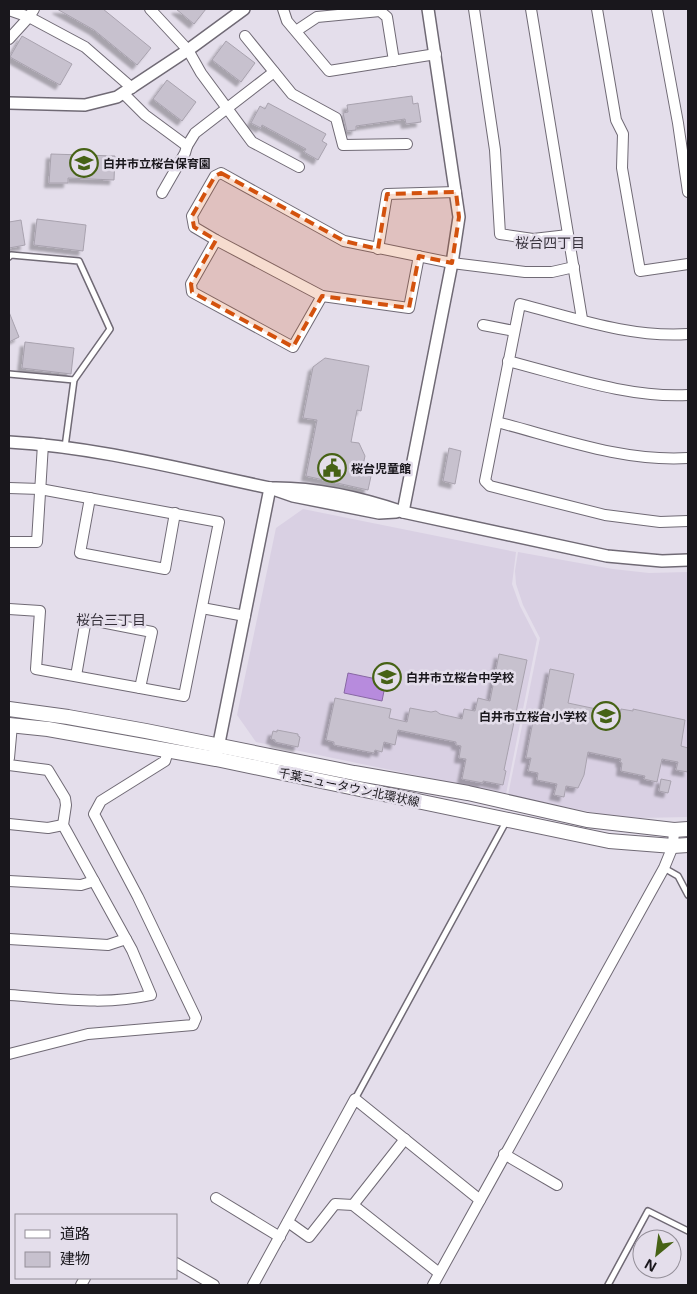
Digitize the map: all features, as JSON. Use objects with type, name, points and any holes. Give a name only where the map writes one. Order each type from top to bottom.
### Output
[{"type":"main road","name":"千葉ニュータウン北環状線","points":[[9,709],[68,717],[219,745],[354,773],[468,793],[586,820],[674,830],[688,828]]},
{"type":"main road","name":"千葉ニュータウン北環状線","points":[[10,725],[48,729],[216,759],[608,841],[672,846],[688,845]]},
{"type":"street","points":[[150,9],[188,50],[201,73],[252,142],[299,167]]},
{"type":"street","points":[[9,103],[85,105],[117,97],[188,50],[244,9]]},
{"type":"street","points":[[283,9],[288,21],[329,71],[436,54]]},
{"type":"street","points":[[402,512],[452,263],[459,217],[428,9]]},
{"type":"street","points":[[474,9],[494,150],[500,234],[533,238],[568,234]]},
{"type":"street","points":[[531,9],[582,320]]},
{"type":"street","points":[[597,9],[616,120],[623,134],[622,168],[640,271],[688,264]]},
{"type":"street","points":[[656,9],[678,123],[688,192]]},
{"type":"street","points":[[9,10],[31,13],[85,47],[127,91],[145,115],[187,146]]},
{"type":"street","points":[[296,31],[317,17],[380,10],[387,17],[394,61]]},
{"type":"street","points":[[9,39],[31,13]]},
{"type":"street","points":[[245,36],[292,94],[336,118],[343,145],[407,144]]},
{"type":"street","points":[[162,192],[195,133],[274,72]]},
{"type":"street","points":[[419,256],[409,308],[322,296],[194,227],[192,216],[215,176],[221,173],[344,241],[378,249],[419,256],[452,263],[525,272],[552,272],[574,267]]},
{"type":"street","points":[[378,249],[387,194],[456,192]]},
{"type":"street","points":[[216,240],[191,284],[192,292],[293,347],[322,296]]},
{"type":"street","points":[[688,334],[651,334],[616,328],[520,304],[485,481],[490,486],[605,516],[660,522],[688,521]]},
{"type":"street","points":[[484,325],[514,331]]},
{"type":"street","points":[[508,361],[622,390],[666,396],[688,395]]},
{"type":"street","points":[[497,422],[618,453],[664,460],[688,458]]},
{"type":"street","points":[[9,442],[43,444],[118,456],[270,488],[293,496],[379,513],[402,512],[606,556],[662,561],[688,560]]},
{"type":"street","points":[[9,542],[37,542],[43,444]]},
{"type":"street","points":[[9,488],[40,489],[219,522],[184,696],[36,669],[40,612],[9,609]]},
{"type":"street","points":[[216,759],[270,488]]},
{"type":"street","points":[[90,498],[80,553],[165,569],[175,513]]},
{"type":"street","points":[[202,608],[245,616]]},
{"type":"street","points":[[76,676],[86,619],[152,632],[140,688]]},
{"type":"street","points":[[9,758],[10,725]]},
{"type":"street","points":[[9,1054],[88,1034],[193,1025],[196,1018],[138,897],[94,814],[101,801],[165,761],[168,751]]},
{"type":"street","points":[[9,766],[48,770],[65,798],[64,826],[126,939],[152,995],[134,999],[103,1001],[9,995]]},
{"type":"street","points":[[9,824],[48,828],[64,826]]},
{"type":"street","points":[[433,1285],[664,868],[672,846],[674,830]]},
{"type":"street","points":[[9,881],[81,885],[94,880]]},
{"type":"street","points":[[9,939],[108,945],[126,939]]},
{"type":"street","points":[[253,1285],[355,1099],[480,1200]]},
{"type":"street","points":[[353,1205],[405,1139]]},
{"type":"street","points":[[504,1154],[557,1185]]},
{"type":"street","points":[[216,1198],[280,1236]]},
{"type":"street","points":[[288,1222],[309,1238],[335,1204],[353,1205],[440,1273]]},
{"type":"street","points":[[178,1264],[214,1285]]},
{"type":"lane","points":[[9,257],[11,255],[79,261],[110,329],[74,380],[65,447]]},
{"type":"lane","points":[[9,374],[74,380]]},
{"type":"lane","points":[[355,1099],[507,820]]},
{"type":"lane","points":[[664,868],[678,876],[688,895]]},
{"type":"lane","points":[[608,1285],[648,1211],[688,1231]]},
{"type":"highlighted area","points":[[221,173],[344,241],[378,249],[387,194],[456,192],[459,217],[452,263],[419,256],[409,308],[322,296],[293,347],[192,292],[191,284],[216,240],[194,227],[192,216],[215,176]]},
{"type":"shaded area","name":"白井市立桜台中学校","points":[[303,509],[516,552],[512,584],[520,606],[537,639],[506,794],[256,742],[237,715],[276,528]]},
{"type":"shaded area","name":"白井市立桜台小学校","points":[[518,552],[613,569],[649,573],[688,572],[688,817],[639,818],[600,814],[508,795],[540,638],[523,605],[516,584],[515,571]]},
{"type":"shaded area","points":[[348,673],[386,681],[382,701],[344,693]]},
{"type":"building","points":[[57,9],[103,9],[151,48],[137,65],[94,30]]},
{"type":"building","points":[[176,9],[206,9],[194,24]]},
{"type":"building","points":[[22,36],[72,64],[60,85],[10,57]]},
{"type":"building","points":[[226,41],[255,63],[241,82],[212,60]]},
{"type":"building","points":[[167,80],[196,102],[182,121],[153,99]]},
{"type":"building","points":[[412,96],[413,104],[418,103],[421,122],[406,124],[405,119],[356,126],[356,130],[347,131],[343,113],[348,112],[347,105]]},
{"type":"building","points":[[268,103],[326,134],[322,141],[327,144],[318,160],[304,152],[306,149],[262,125],[261,128],[251,123],[260,106],[265,109]]},
{"type":"building","points":[[51,154],[115,156],[114,180],[68,178],[68,183],[49,183]]},
{"type":"building","points":[[37,219],[86,225],[83,251],[34,245]]},
{"type":"building","points":[[21,220],[25,245],[9,248],[9,222]]},
{"type":"building","points":[[9,312],[19,337],[9,342]]},
{"type":"building","points":[[25,342],[74,348],[71,374],[22,368]]},
{"type":"building","points":[[325,358],[369,366],[361,411],[357,410],[351,442],[359,443],[365,456],[363,465],[373,467],[368,490],[306,476],[317,420],[303,418],[313,367]]},
{"type":"building","points":[[449,448],[461,451],[455,484],[443,481]]},
{"type":"building","points":[[499,654],[527,660],[504,770],[506,771],[503,785],[462,779],[466,759],[459,758],[461,746],[456,745],[456,742],[398,730],[395,745],[384,742],[382,752],[375,750],[374,753],[334,745],[334,742],[326,740],[335,698],[391,709],[389,718],[407,722],[410,708],[431,712],[436,711],[440,714],[462,719],[464,709],[475,711],[478,698],[490,701]]},
{"type":"building","points":[[550,669],[574,674],[568,703],[620,714],[621,709],[633,711],[633,709],[685,720],[681,746],[688,748],[688,772],[676,770],[678,762],[662,759],[657,782],[644,779],[645,776],[621,771],[621,759],[588,752],[584,775],[578,788],[566,786],[564,797],[554,795],[557,784],[537,780],[538,773],[528,771],[531,758],[526,758],[533,721],[540,723]]},
{"type":"building","points":[[277,730],[298,734],[300,737],[298,747],[275,742],[275,740],[271,739],[273,731],[277,732]]},
{"type":"building","points":[[661,779],[671,781],[668,793],[659,791]]},
{"type":"place","name":"白井市立桜台保育園","points":[[84,163]]},
{"type":"place","name":"桜台児童館","points":[[332,468]]},
{"type":"place","name":"白井市立桜台中学校","points":[[387,677]]},
{"type":"place","name":"白井市立桜台小学校","points":[[606,716]]},
{"type":"district","name":"桜台四丁目","points":[[550,242]]},
{"type":"district","name":"桜台三丁目","points":[[111,619]]}]
